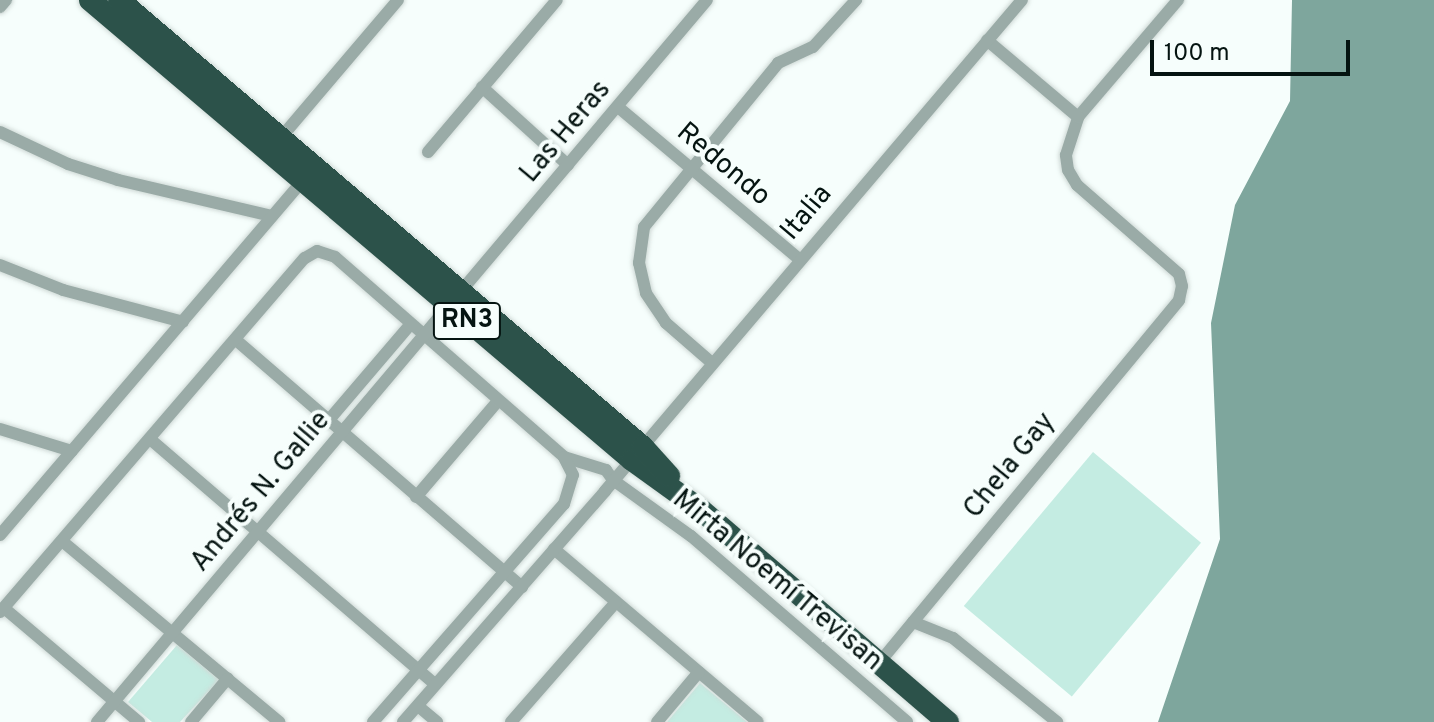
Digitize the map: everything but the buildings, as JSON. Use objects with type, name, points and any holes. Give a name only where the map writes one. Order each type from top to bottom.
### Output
[{"type":"highway","points":[[90,0],[274,145]]},
{"type":"highway","points":[[119,0],[308,175]]},
{"type":"highway","name":"RN3","points":[[308,175],[637,453],[879,663]]},
{"type":"highway","points":[[879,663],[948,722]]},
{"type":"street","points":[[0,7],[6,0]]},
{"type":"street","points":[[274,145],[398,0]]},
{"type":"street","points":[[428,152],[557,0]]},
{"type":"street","name":"Las Heras","points":[[455,300],[707,0]]},
{"type":"street","points":[[712,363],[666,323],[640,276],[640,244],[644,227],[778,63],[823,39],[856,0]]},
{"type":"street","name":"Italia","points":[[403,722],[637,453],[1022,0]]},
{"type":"street","points":[[987,40],[1078,117],[1178,0]]},
{"type":"street","points":[[482,87],[568,165]]},
{"type":"street","name":"Redondo","points":[[618,107],[799,259]]},
{"type":"street","name":"Chela Gay","points":[[879,663],[1179,300],[1182,286],[1179,274],[1077,185],[1068,170],[1068,143],[1078,117]]},
{"type":"street","points":[[0,132],[68,164],[118,180],[272,216]]},
{"type":"street","points":[[0,535],[308,175]]},
{"type":"street","points":[[139,722],[2,610],[305,258],[317,251],[335,257],[424,338],[564,457],[573,475],[564,504],[506,574],[373,722]]},
{"type":"street","points":[[0,265],[63,290],[183,322]]},
{"type":"street","name":"Andrés N. Gallie","points":[[97,722],[455,300]]},
{"type":"street","points":[[328,421],[410,325]]},
{"type":"street","points":[[236,340],[522,587]]},
{"type":"street","points":[[416,497],[498,401]]},
{"type":"street","points":[[0,429],[72,451]]},
{"type":"street","points":[[150,439],[435,684]]},
{"type":"street","name":"Mirta Noemí Trevisan","points":[[564,457],[595,464],[606,470],[613,480],[691,536],[907,722]]},
{"type":"street","points":[[62,541],[279,722]]},
{"type":"street","points":[[554,549],[758,722]]},
{"type":"street","points":[[511,722],[616,602]]},
{"type":"street","points":[[913,622],[953,638],[1057,722]]},
{"type":"street","points":[[657,722],[699,672]]},
{"type":"street","points":[[191,722],[228,678]]},
{"type":"street","points":[[418,706],[437,722]]},
{"type":"shaded area","points":[[1292,0],[1434,0],[1434,722],[1158,722],[1220,539],[1211,323],[1235,205],[1290,101]]},
{"type":"shaded area","points":[[1093,452],[1201,543],[1072,697],[964,606]]},
{"type":"shaded area","points":[[177,645],[219,680],[180,722],[152,722],[128,702]]},
{"type":"shaded area","points":[[700,683],[747,722],[667,722]]}]
